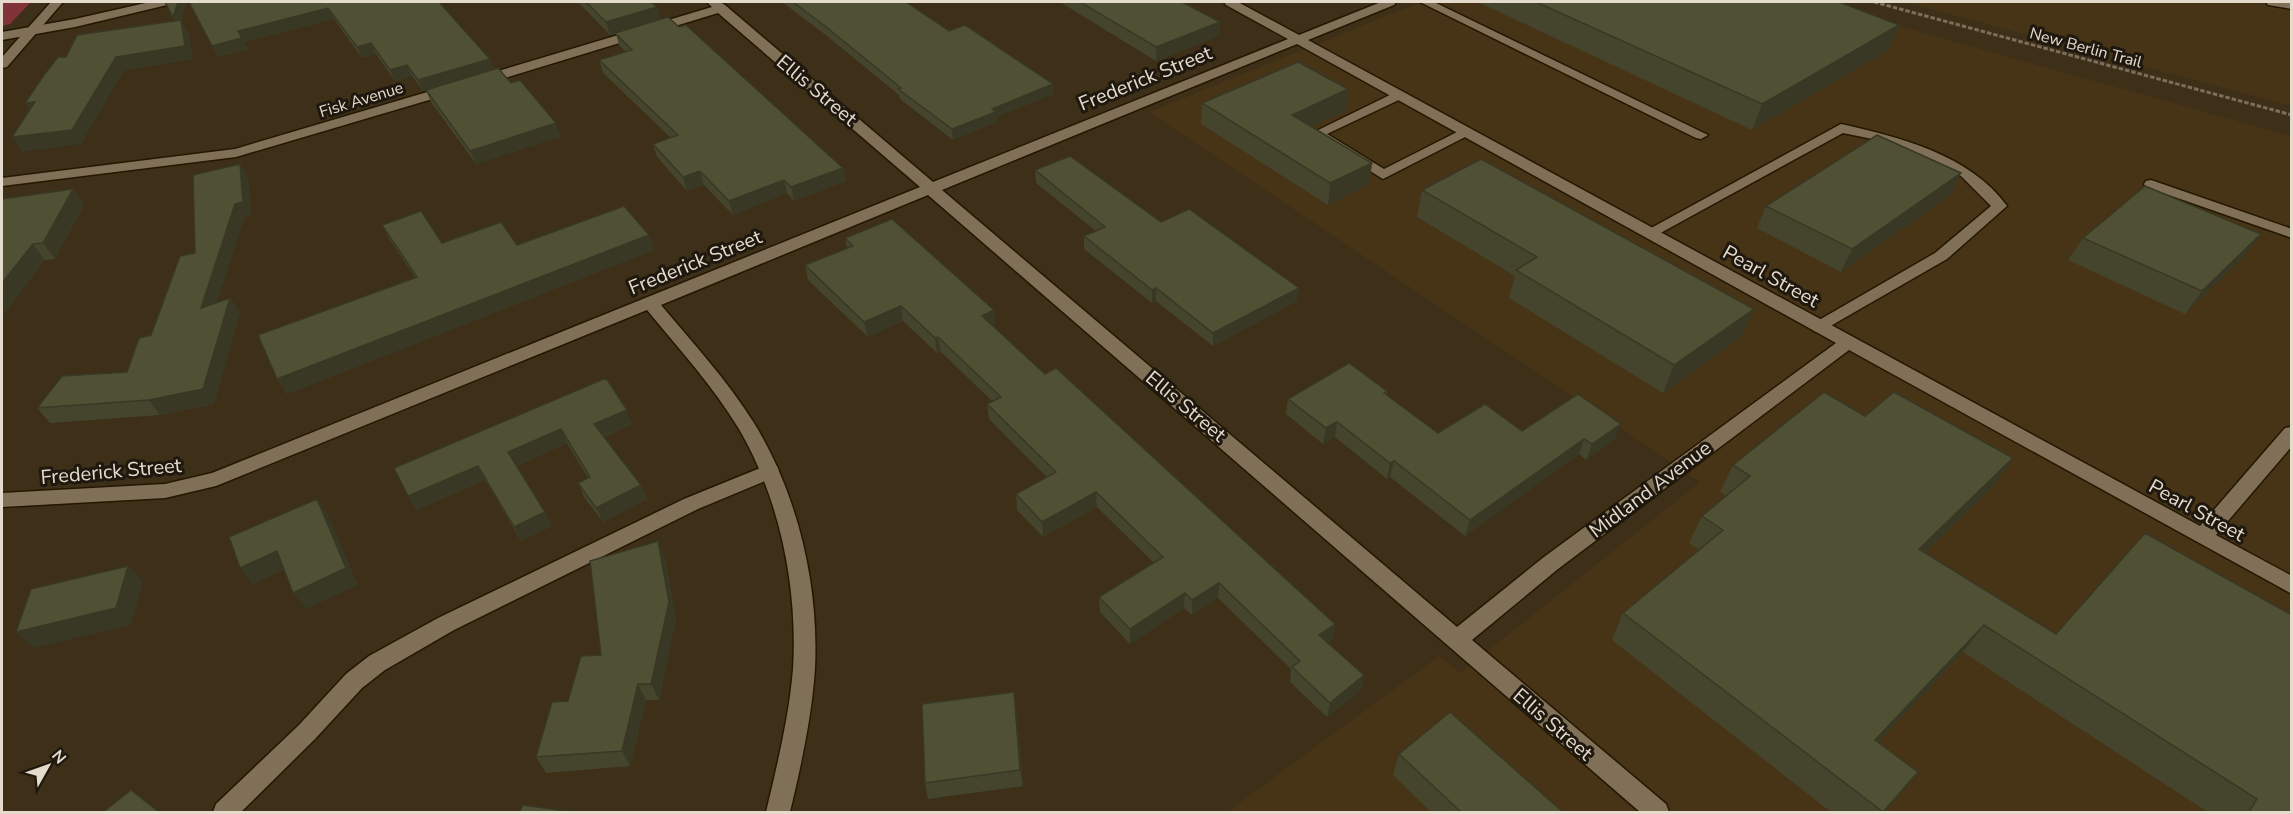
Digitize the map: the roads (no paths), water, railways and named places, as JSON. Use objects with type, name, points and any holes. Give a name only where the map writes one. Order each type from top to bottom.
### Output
[{"type":"street","points":[[2,64],[57,2]]},
{"type":"street","points":[[2,36],[91,20],[163,2]]},
{"type":"street","name":"Pearl Street","points":[[1230,2],[2292,586]]},
{"type":"street","name":"Frederick Street","points":[[2,500],[165,490],[216,479],[1390,2]]},
{"type":"street","points":[[1426,2],[1701,135]]},
{"type":"street","points":[[2272,2],[2292,6]]},
{"type":"street","name":"Fisk Avenue","points":[[2,182],[254,149],[717,5]]},
{"type":"street","name":"Ellis Street","points":[[717,5],[1657,813]]},
{"type":"street","points":[[1398,95],[1317,134],[1383,175],[1467,133]]},
{"type":"street","points":[[1650,233],[1840,128],[1891,139],[1966,173],[2000,206],[1941,256],[1821,327]]},
{"type":"street","points":[[2151,184],[2292,234]]},
{"type":"street","points":[[650,303],[705,369],[748,428],[770,471],[786,518],[799,569],[805,652],[802,688],[778,813]]},
{"type":"street","name":"Midland Avenue","points":[[1456,640],[1551,563],[1848,342]]},
{"type":"street","points":[[2202,537],[2292,433]]},
{"type":"street","points":[[225,813],[307,732],[354,681],[377,663],[446,624],[691,504],[770,471]]}]
